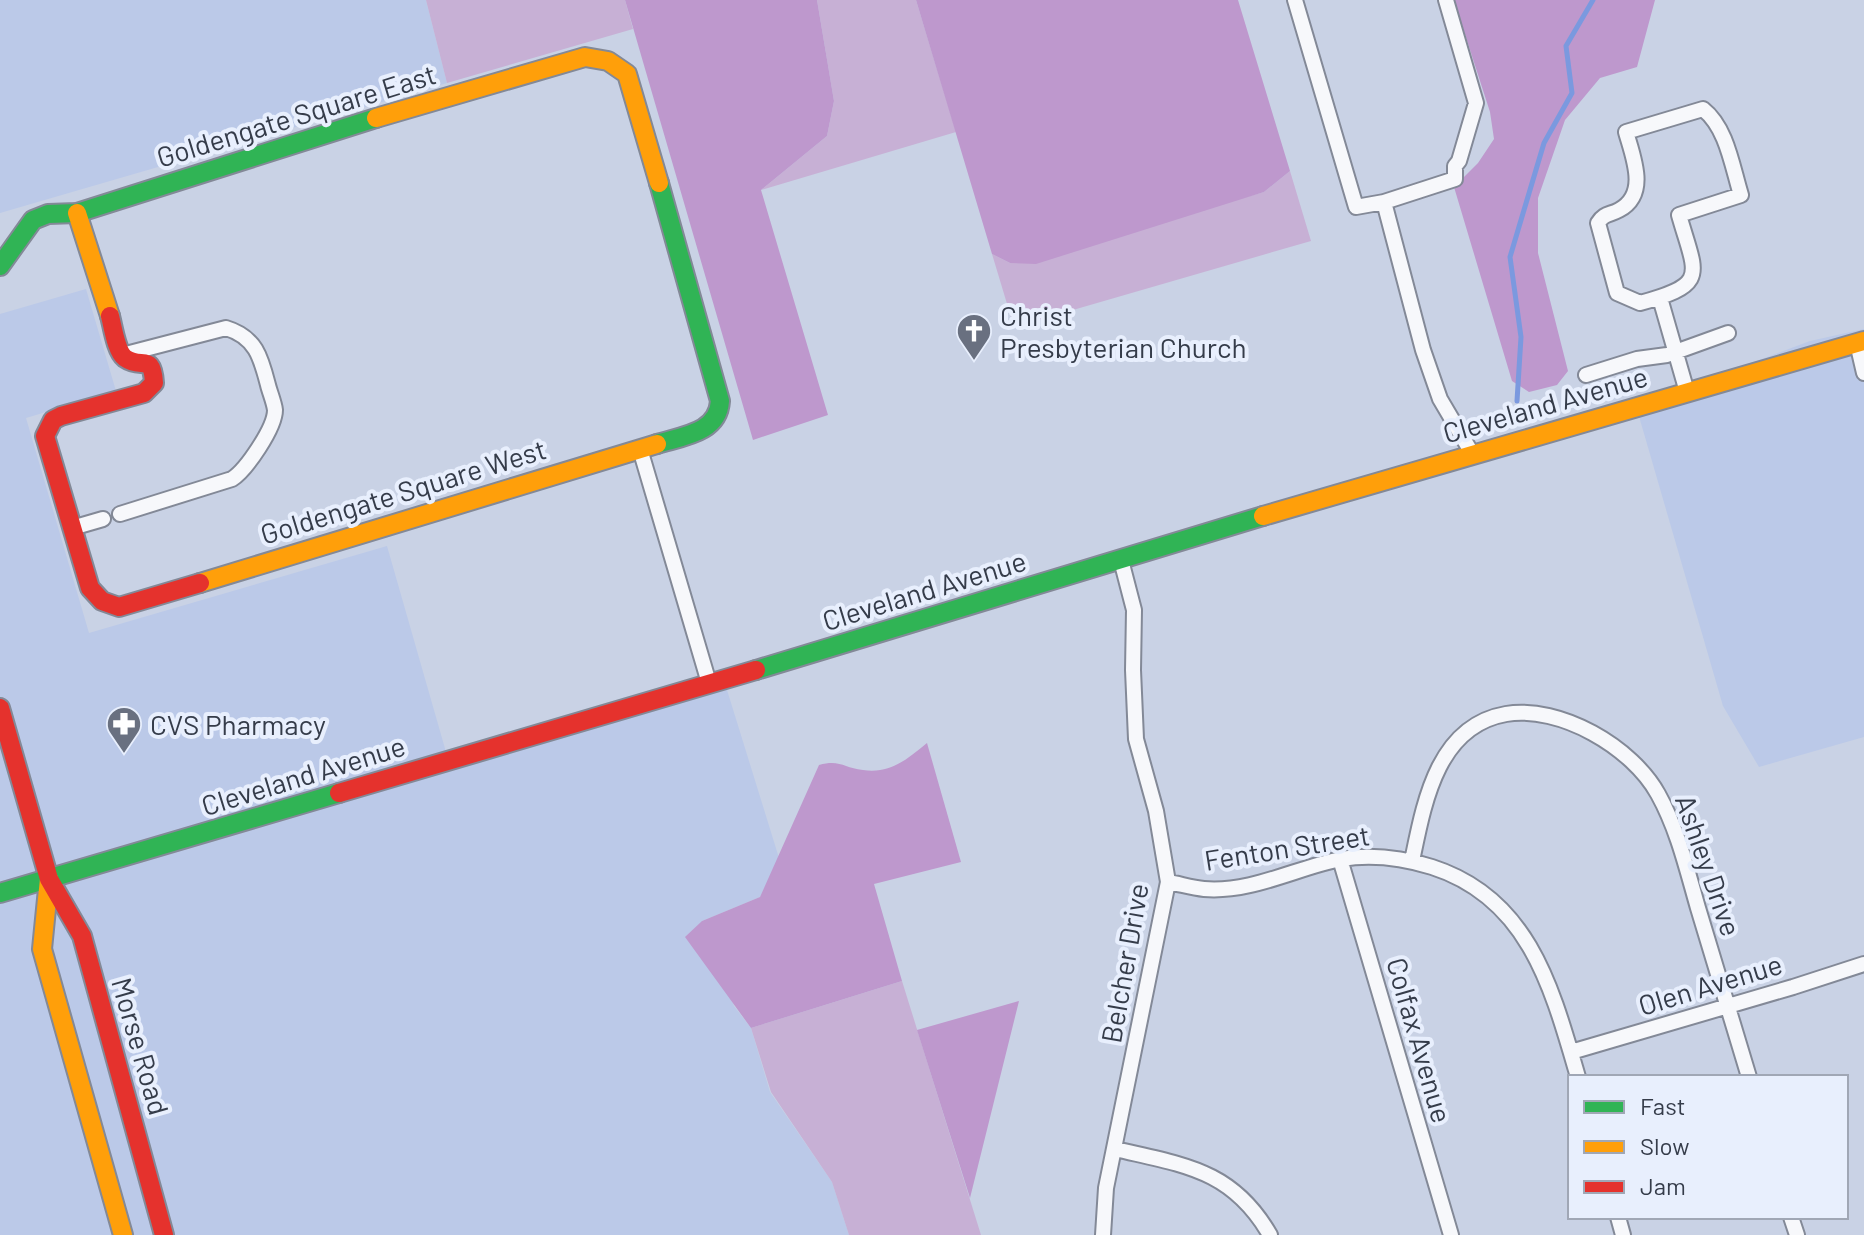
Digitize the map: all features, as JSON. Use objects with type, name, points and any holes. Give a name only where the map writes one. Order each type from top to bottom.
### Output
[{"type":"main road","name":"Goldengate Square East","points":[[0,266],[15,248],[21,232],[38,216],[77,213],[340,129],[585,57],[601,57],[616,63],[627,74],[720,395],[721,409],[715,422],[703,430]]},
{"type":"main road","points":[[72,528],[45,436],[48,427],[61,416],[150,389],[154,383],[149,364],[131,361],[122,355],[77,213]]},
{"type":"main road","name":"Cleveland Avenue","points":[[0,893],[1861,342]]},
{"type":"main road","name":"Goldengate Square West","points":[[72,528],[90,588],[102,601],[119,607],[703,430]]},
{"type":"main road","name":"Morse Road","points":[[0,708],[49,879],[82,936],[164,1235]]},
{"type":"main road","name":"Morse Road","points":[[49,879],[42,949],[123,1235]]},
{"type":"street","points":[[1295,0],[1356,207],[1384,202],[1455,179],[1455,166],[1476,103],[1446,0]]},
{"type":"street","points":[[1703,109],[1713,117],[1720,129],[1741,195],[1679,215],[1695,270],[1690,282],[1660,298],[1640,303],[1617,293],[1598,223],[1605,214],[1621,209],[1637,187],[1637,171],[1626,132],[1703,109]]},
{"type":"street","points":[[1384,202],[1423,350],[1440,399],[1473,455]]},
{"type":"street","points":[[1660,298],[1687,392]]},
{"type":"street","points":[[120,514],[232,479],[244,471],[275,411],[258,350],[250,339],[239,332],[226,328],[122,355]]},
{"type":"street","points":[[1586,375],[1637,359],[1676,352],[1728,333]]},
{"type":"street","points":[[1861,342],[1864,373]]},
{"type":"street","points":[[640,449],[709,683]]},
{"type":"street","points":[[72,528],[103,519]]},
{"type":"street","name":"Belcher Drive","points":[[1103,1235],[1106,1188],[1168,882],[1156,811],[1136,739],[1134,610],[1121,560]]},
{"type":"street","name":"Ashley Drive","points":[[1412,861],[1438,764],[1460,736],[1492,716],[1525,711],[1558,716],[1618,747],[1657,792],[1676,832],[1748,1075]]},
{"type":"street","name":"Fenton Street","points":[[1168,882],[1206,889],[1260,883],[1340,859],[1373,856],[1412,861],[1461,879],[1488,895],[1511,917],[1530,945],[1546,979],[1577,1075]]},
{"type":"street","name":"Colfax Avenue","points":[[1340,859],[1451,1235]]},
{"type":"street","name":"Olen Avenue","points":[[1571,1052],[1864,964]]},
{"type":"street","points":[[1115,1149],[1193,1167],[1218,1179],[1247,1202],[1270,1235]]},
{"type":"shaded area","points":[[0,0],[426,0],[447,83],[0,213]]},
{"type":"shaded area","points":[[426,0],[625,0],[633,29],[447,83]]},
{"type":"shaded area","points":[[625,0],[817,0],[834,101],[827,136],[761,190],[828,415],[753,440]]},
{"type":"shaded area","points":[[817,0],[916,0],[956,132],[761,190],[827,136],[834,101]]},
{"type":"shaded area","points":[[916,0],[1238,0],[1290,171],[1264,192],[1036,264],[1010,263],[992,254]]},
{"type":"shaded area","points":[[1454,0],[1655,0],[1637,67],[1600,78],[1565,120],[1538,198],[1538,253],[1568,371],[1557,385],[1529,392],[1512,381],[1454,187],[1478,163],[1494,139],[1490,112]]},
{"type":"shaded area","points":[[1290,171],[1311,241],[1014,327],[992,254],[1010,263],[1264,192]]},
{"type":"shaded area","points":[[86,289],[116,391],[26,418],[89,633],[387,546],[448,759],[723,677],[779,858],[760,897],[702,921],[734,1006],[751,1028],[770,1092],[832,1182],[849,1235],[0,1235],[0,314]]},
{"type":"shaded area","points":[[1864,329],[1864,737],[1759,767],[1723,706],[1636,406],[1810,341]]},
{"type":"shaded area","points":[[927,743],[961,862],[874,884],[902,981],[751,1028],[685,937],[702,921],[760,897],[819,765],[837,763],[863,770],[882,770],[898,764]]},
{"type":"shaded area","points":[[902,981],[981,1235],[849,1235],[832,1182],[771,1092],[751,1028]]},
{"type":"shaded area","points":[[1019,1001],[970,1198],[917,1030]]},
{"type":"waterway","points":[[1517,401],[1521,337],[1510,257],[1544,143],[1572,93],[1566,46],[1593,0]]},
{"type":"traffic: fast","points":[[0,266],[33,220],[48,214],[77,213],[376,118]]},
{"type":"traffic: fast","points":[[657,444],[706,427],[718,412],[720,401],[659,183]]},
{"type":"traffic: fast","points":[[756,670],[1263,516]]},
{"type":"traffic: fast","points":[[0,893],[339,793]]},
{"type":"traffic: slow","points":[[376,118],[585,57],[608,61],[627,74],[659,183]]},
{"type":"traffic: slow","points":[[77,213],[110,316]]},
{"type":"traffic: slow","points":[[1263,516],[1864,341]]},
{"type":"traffic: slow","points":[[200,583],[657,444]]},
{"type":"traffic: slow","points":[[49,879],[42,949],[123,1235]]},
{"type":"traffic: jam","points":[[110,316],[122,355],[148,365],[154,383],[144,393],[61,416],[53,420],[45,436],[90,588],[102,601],[119,607],[200,583]]},
{"type":"traffic: jam","points":[[339,793],[756,670]]},
{"type":"traffic: jam","points":[[0,708],[49,879],[82,936],[164,1235]]},
{"type":"place","name":"Christ Presbyterian Church","points":[[974,362]]},
{"type":"place","name":"CVS Pharmacy","points":[[124,755]]}]
